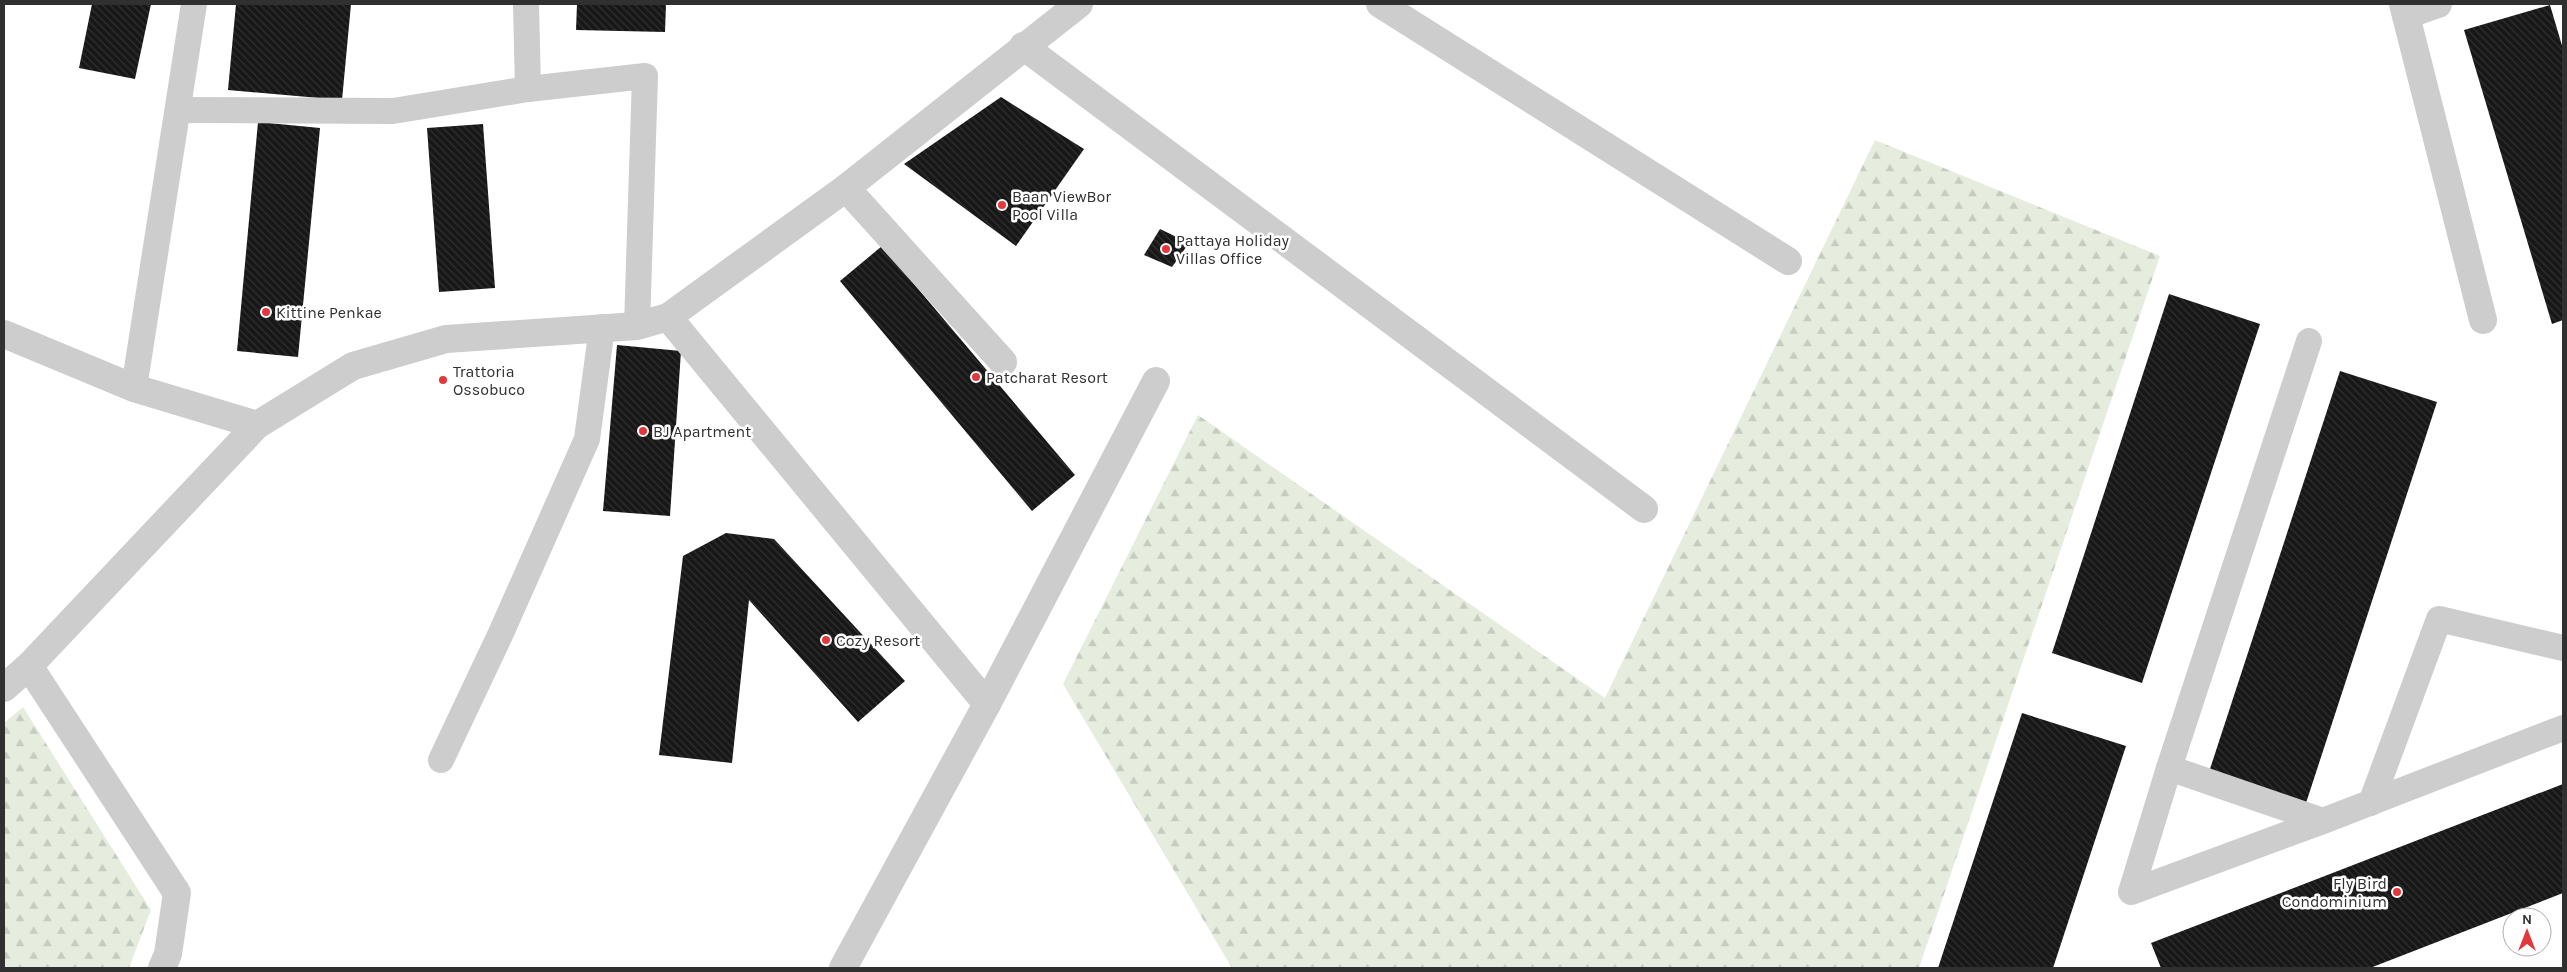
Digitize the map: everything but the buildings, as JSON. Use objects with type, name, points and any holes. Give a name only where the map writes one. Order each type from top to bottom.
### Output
[{"type":"street","points":[[4,688],[29,666],[257,425],[353,366],[446,339],[636,326],[668,317],[846,188],[1023,46],[1079,4]]},
{"type":"street","points":[[1380,4],[1788,261]]},
{"type":"street","points":[[2438,4],[2405,10],[2483,320]]},
{"type":"street","points":[[1023,46],[1644,509]]},
{"type":"street","points":[[846,188],[1003,362]]},
{"type":"street","points":[[668,317],[987,704]]},
{"type":"street","points":[[4,334],[134,388],[257,425]]},
{"type":"street","points":[[844,968],[987,704],[1156,381]]},
{"type":"street","points":[[29,666],[177,893],[168,954],[162,968]]},
{"type":"lane","points":[[134,388],[194,4]]},
{"type":"lane","points":[[526,4],[528,89]]},
{"type":"lane","points":[[178,110],[393,111],[528,89],[645,76],[636,326]]},
{"type":"lane","points":[[441,760],[505,625],[587,439],[602,327]]},
{"type":"lane","points":[[2309,341],[2169,768],[2131,892],[2371,803],[2563,728]]},
{"type":"lane","points":[[2371,803],[2439,619],[2563,648]]},
{"type":"lane","points":[[2169,768],[2323,821]]},
{"type":"green space","points":[[1875,140],[2160,256],[1919,968],[1232,968],[1063,684],[1198,415],[1605,698]]},
{"type":"green space","points":[[23,707],[151,910],[129,968],[4,968],[4,723]]},
{"type":"place","name":"Baan ViewBor Pool Villa","points":[[1002,205]]},
{"type":"place","name":"Pattaya Holiday Villas Office","points":[[1166,249]]},
{"type":"place","name":"Kittine Penkae","points":[[266,312]]},
{"type":"place","name":"Patcharat Resort","points":[[976,377]]},
{"type":"place","name":"Trattoria Ossobuco","points":[[443,380]]},
{"type":"place","name":"BJ Apartment","points":[[643,431]]},
{"type":"place","name":"Cozy Resort","points":[[826,640]]},
{"type":"place","name":"Fly Bird Condominium","points":[[2397,892]]}]
